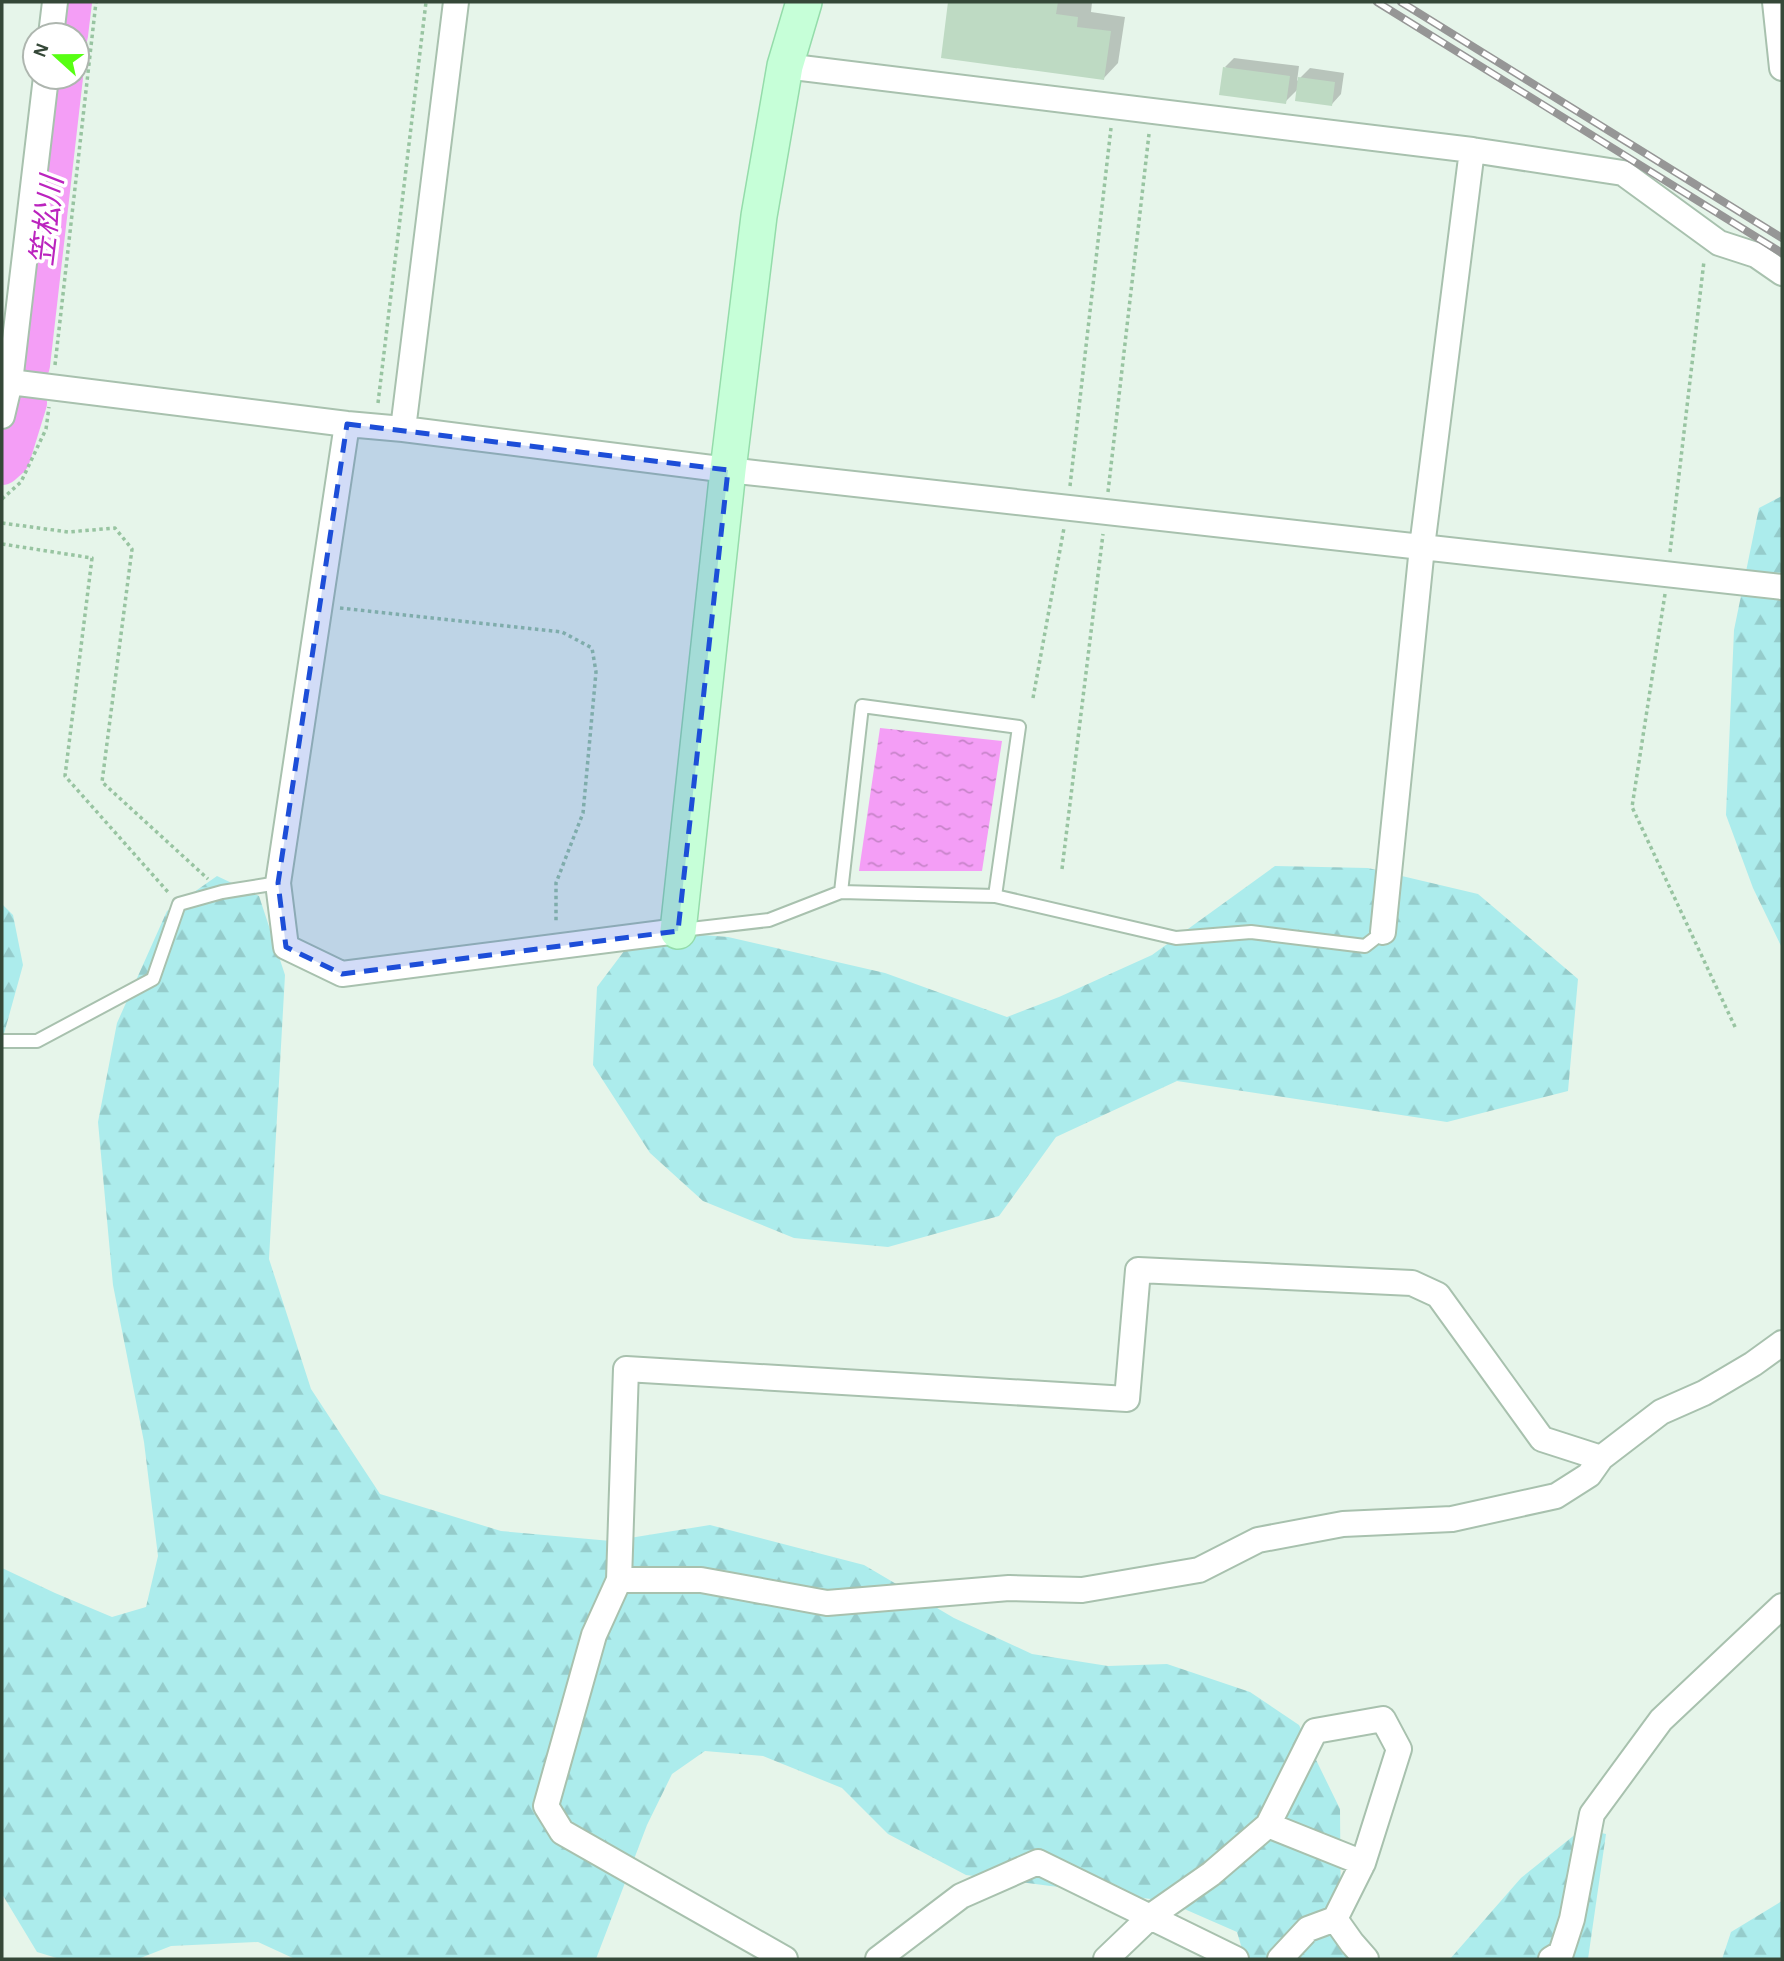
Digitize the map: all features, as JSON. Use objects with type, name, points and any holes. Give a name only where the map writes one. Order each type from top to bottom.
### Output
[{"type":"street","points":[[53,21],[55,2]]},
{"type":"street","points":[[403,429],[456,2]]},
{"type":"street","points":[[347,424],[278,883],[286,947],[342,974],[678,931],[728,470],[759,216],[785,66],[804,2]]},
{"type":"street","points":[[1775,2],[1782,68]]},
{"type":"street","points":[[785,66],[1472,150],[1623,173],[1719,243],[1756,255],[1782,273]]},
{"type":"street","points":[[2,416],[44,91]]},
{"type":"street","points":[[1383,932],[1422,547],[1472,150]]},
{"type":"street","points":[[6,382],[728,470],[1782,587]]},
{"type":"street","points":[[785,1959],[562,1832],[546,1806],[594,1635],[619,1580],[626,1369],[1127,1399],[1138,1270],[1412,1283],[1438,1295],[1542,1439],[1601,1458]]},
{"type":"street","points":[[619,1580],[701,1580],[827,1603],[1009,1588],[1082,1590],[1199,1570],[1258,1540],[1343,1524],[1452,1519],[1556,1496],[1589,1475],[1601,1458],[1661,1412],[1704,1393],[1782,1343]]},
{"type":"street","points":[[1551,1959],[1562,1953],[1572,1919],[1592,1814],[1661,1720],[1782,1606]]},
{"type":"street","points":[[1106,1959],[1151,1916],[1211,1874],[1268,1825],[1315,1731],[1383,1719],[1399,1749],[1363,1863],[1335,1919],[1308,1929],[1280,1959]]},
{"type":"street","points":[[1268,1825],[1363,1863]]},
{"type":"street","points":[[878,1959],[961,1896],[1038,1862],[1236,1959]]},
{"type":"street","points":[[1335,1919],[1366,1959]]},
{"type":"lane","points":[[841,892],[862,706],[1019,727],[995,896]]},
{"type":"lane","points":[[2,1041],[37,1041],[153,979],[179,904],[222,892],[278,883]]},
{"type":"lane","points":[[678,931],[769,920],[841,892],[995,896],[1176,938],[1251,932],[1365,946],[1383,932]]},
{"type":"path","points":[[2,499],[21,482],[46,429],[96,2]]},
{"type":"path","points":[[376,426],[426,2]]},
{"type":"path","points":[[1034,698],[1067,508],[1113,106]]},
{"type":"path","points":[[1719,243],[1703,262],[1668,574],[1632,807],[1736,1029]]},
{"type":"path","points":[[2,523],[68,532],[115,528],[132,549],[102,782],[222,892]]},
{"type":"path","points":[[2,544],[92,558],[65,776],[179,904]]},
{"type":"path","points":[[320,605],[562,632],[592,648],[596,672],[583,813],[556,883],[556,947]]},
{"type":"highlighted area","points":[[347,424],[728,470],[678,931],[342,974],[286,947],[278,883]]},
{"type":"green space","points":[[1782,496],[1782,948],[1753,888],[1726,815],[1734,630],[1759,508]]},
{"type":"green space","points":[[1275,866],[1368,868],[1478,894],[1578,979],[1568,1091],[1447,1122],[1177,1081],[1056,1137],[999,1216],[888,1247],[794,1238],[703,1201],[650,1153],[593,1065],[597,987],[640,930],[728,937],[885,973],[1007,1017],[1152,955]]},
{"type":"green space","points":[[217,876],[259,896],[285,975],[269,1259],[311,1389],[380,1494],[501,1531],[611,1541],[710,1525],[864,1565],[954,1618],[1032,1654],[1108,1666],[1167,1664],[1250,1692],[1299,1725],[1340,1809],[1341,1930],[1354,1959],[1245,1959],[1237,1932],[1166,1901],[966,1875],[888,1834],[842,1788],[763,1756],[705,1751],[672,1774],[647,1825],[596,1959],[295,1959],[258,1942],[171,1946],[138,1959],[60,1959],[37,1952],[2,1894],[2,1568],[112,1617],[146,1607],[158,1556],[144,1442],[113,1285],[98,1122],[117,1023],[167,911]]},
{"type":"green space","points":[[2,904],[13,915],[23,965],[2,1041]]},
{"type":"green space","points":[[1582,1829],[1606,1834],[1588,1959],[1450,1959],[1521,1878]]},
{"type":"green space","points":[[1782,1901],[1782,1959],[1722,1959],[1731,1932]]},
{"type":"water","points":[[880,728],[1002,741],[982,871],[859,871]]},
{"type":"building","points":[[948,2],[1058,2],[1056,14],[1078,17],[1077,27],[1111,31],[1104,80],[941,58]]},
{"type":"building","points":[[1223,67],[1290,76],[1286,104],[1219,95]]},
{"type":"building","points":[[1298,77],[1335,82],[1332,106],[1295,101]]},
{"type":"waterway","name":"笠松川","points":[[71,21],[73,2]]},
{"type":"waterway","name":"笠松川","points":[[31,365],[62,91]]},
{"type":"waterway","name":"笠松川","points":[[2,466],[11,458],[28,403]]},
{"type":"railway","points":[[1377,2],[1782,253]]},
{"type":"railway","points":[[1401,2],[1782,238]]}]
